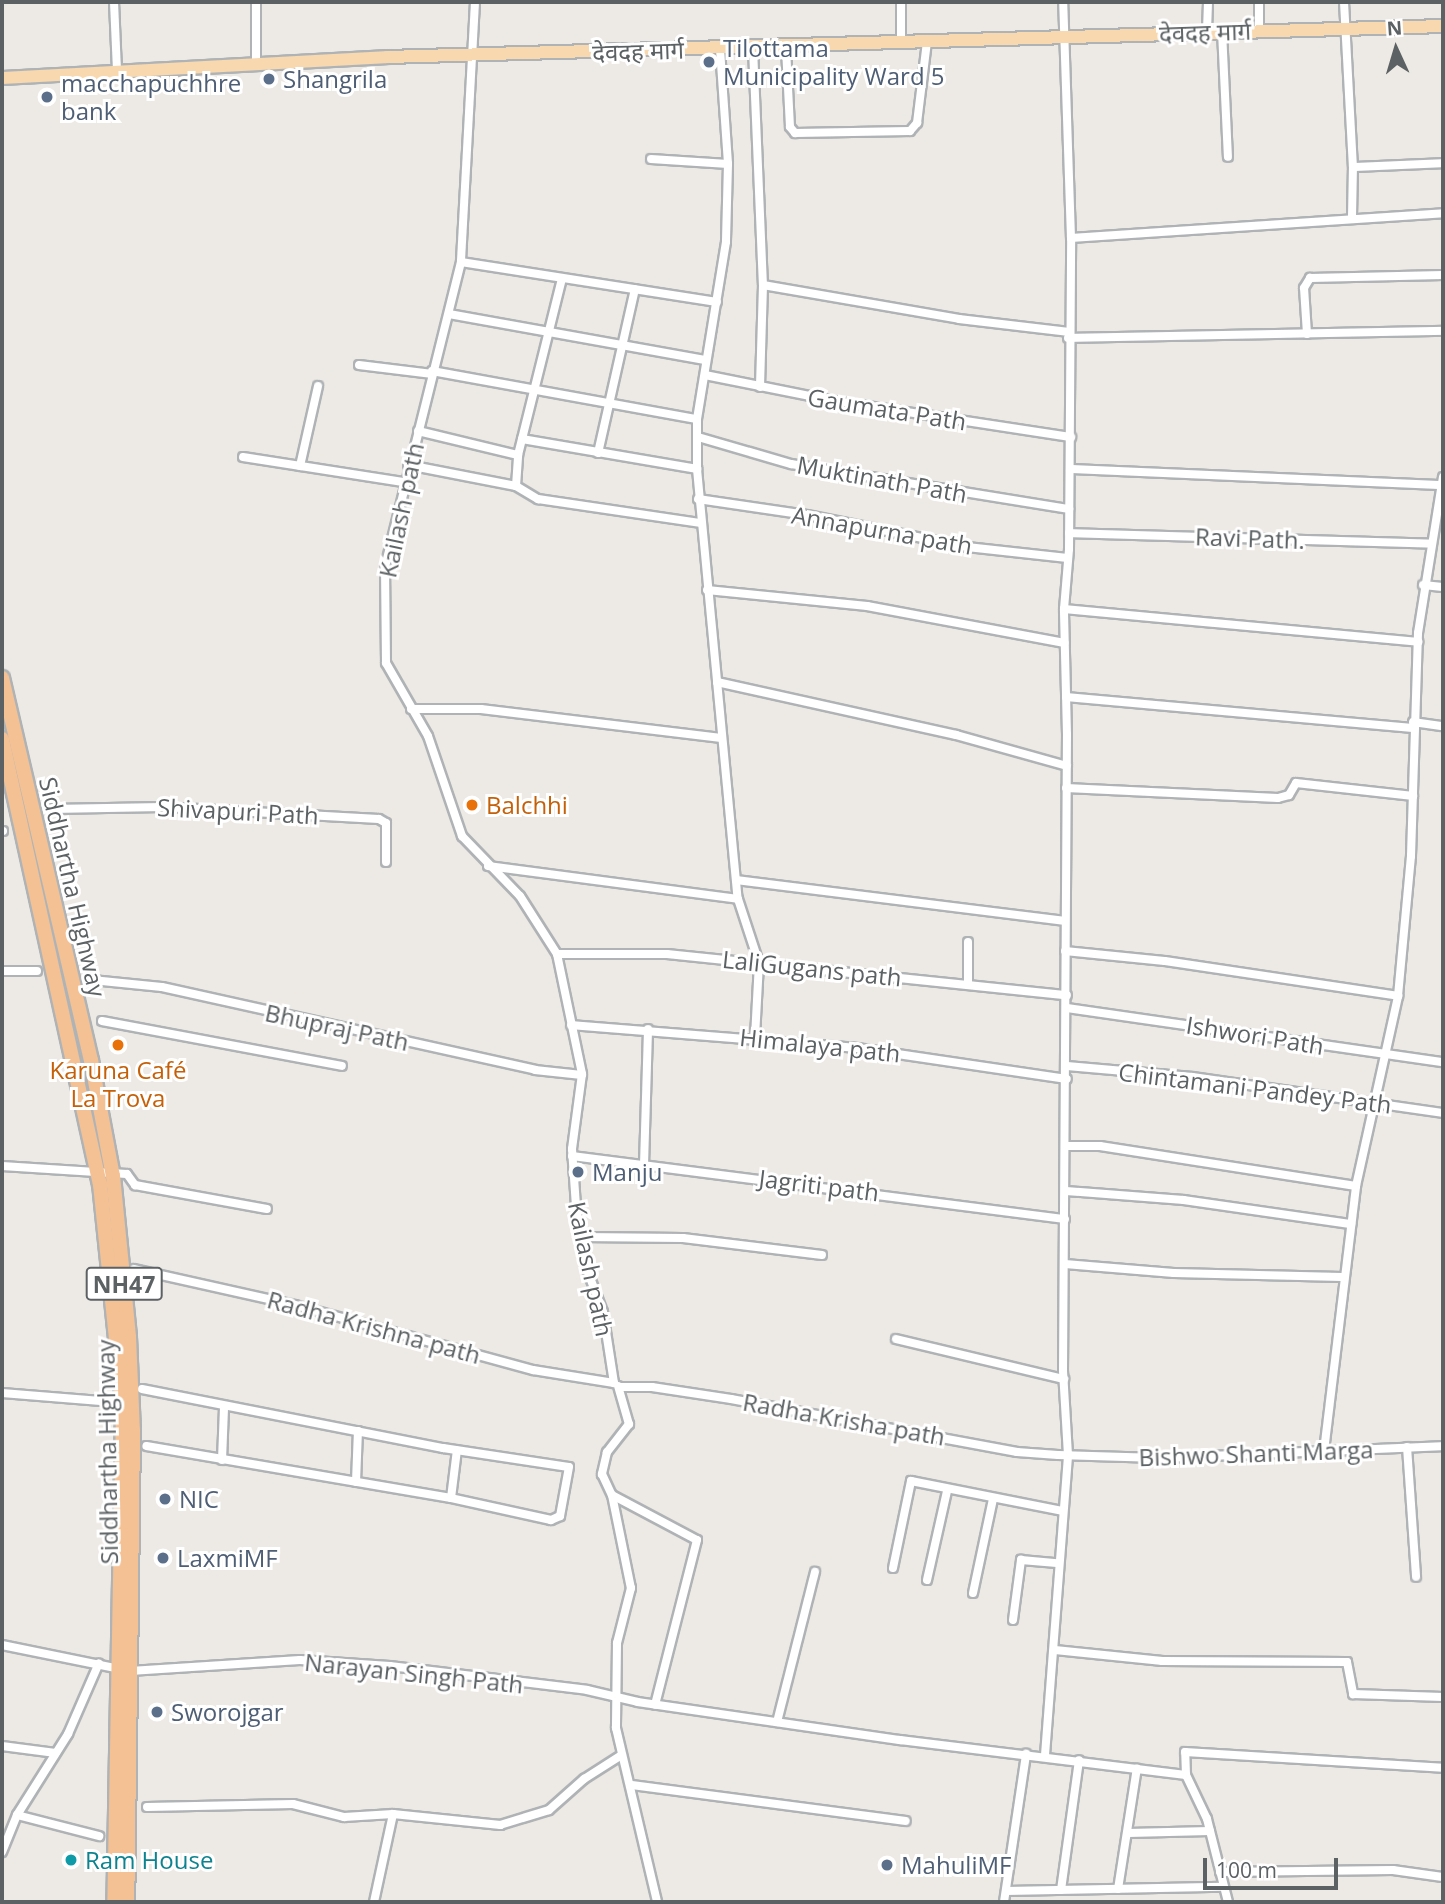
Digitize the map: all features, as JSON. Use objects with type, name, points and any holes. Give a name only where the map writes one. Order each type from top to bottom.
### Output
[{"type":"highway","name":"Siddhartha Highway","points":[[2,678],[91,1060],[105,1175],[123,1408],[127,1902]]},
{"type":"highway","name":"Siddhartha Highway","points":[[2,739],[105,1175]]},
{"type":"highway","name":"Siddhartha Highway","points":[[114,1902],[124,1670]]},
{"type":"main road","name":"देवदह मार्ग","points":[[2,78],[256,63],[472,55],[786,48],[1207,31],[1443,26]]},
{"type":"street","points":[[114,2],[117,70]]},
{"type":"street","points":[[256,2],[256,63]]},
{"type":"street","name":"Kailash path","points":[[475,2],[461,262],[403,482],[385,567],[386,663],[428,736],[462,836],[487,866],[520,896],[557,954],[582,1075],[572,1156],[581,1237],[586,1267],[603,1312],[617,1385],[629,1423],[602,1465],[612,1495]]},
{"type":"street","points":[[901,2],[901,42]]},
{"type":"street","points":[[1045,1755],[1055,1650],[1057,1563],[1068,1455],[1064,1379],[1067,995],[1063,920],[1067,766],[1064,609],[1069,533],[1071,238],[1063,2]]},
{"type":"street","points":[[1207,31],[1208,2]]},
{"type":"street","points":[[1259,2],[1259,30]]},
{"type":"street","points":[[1344,2],[1348,27],[1352,217]]},
{"type":"street","points":[[1222,31],[1228,158]]},
{"type":"street","points":[[786,48],[789,127],[795,133],[910,131],[917,123],[927,41]]},
{"type":"street","points":[[753,48],[763,285],[760,387]]},
{"type":"street","points":[[720,49],[728,164],[726,242],[697,419],[698,499],[738,899],[759,963],[755,1037]]},
{"type":"street","points":[[651,159],[728,164]]},
{"type":"street","points":[[1353,167],[1443,163]]},
{"type":"street","points":[[1071,238],[1352,217],[1443,213]]},
{"type":"street","points":[[461,262],[717,302]]},
{"type":"street","points":[[1307,334],[1304,288],[1310,278],[1443,275]]},
{"type":"street","points":[[516,486],[518,455],[562,278]]},
{"type":"street","points":[[763,285],[1069,335],[1443,331]]},
{"type":"street","points":[[598,453],[635,289]]},
{"type":"street","points":[[449,314],[705,360]]},
{"type":"street","points":[[359,365],[432,373],[697,419]]},
{"type":"street","name":"Gaumata Path","points":[[705,375],[760,387],[1070,437]]},
{"type":"street","points":[[300,466],[318,386]]},
{"type":"street","points":[[418,431],[518,455]]},
{"type":"street","name":"Muktinath Path","points":[[698,436],[791,464],[1069,509]]},
{"type":"street","points":[[522,439],[697,469]]},
{"type":"street","points":[[243,457],[403,482]]},
{"type":"street","points":[[408,465],[516,486],[538,499],[701,523]]},
{"type":"street","points":[[1070,469],[1442,481],[1423,585],[1418,642],[1413,725],[1413,796],[1398,996],[1388,1057],[1356,1186],[1342,1276],[1324,1451]]},
{"type":"street","name":"Annapurna path","points":[[698,499],[807,515],[967,547],[1067,558]]},
{"type":"street","name":"Ravi Path.","points":[[1069,533],[1431,544]]},
{"type":"street","points":[[1423,585],[1443,587]]},
{"type":"street","points":[[708,590],[839,603],[1065,643]]},
{"type":"street","points":[[1064,609],[1418,642]]},
{"type":"street","points":[[717,681],[956,735],[1067,766]]},
{"type":"street","points":[[1066,697],[1443,726]]},
{"type":"street","points":[[411,709],[481,709],[721,738]]},
{"type":"street","points":[[1066,788],[1278,798],[1289,795],[1296,783],[1413,796]]},
{"type":"street","name":"Shivapuri Path","points":[[51,809],[163,807],[379,819],[386,823],[386,862]]},
{"type":"street","points":[[487,866],[738,899]]},
{"type":"street","points":[[736,880],[1063,920]]},
{"type":"street","points":[[968,942],[968,985]]},
{"type":"street","name":"LaliGugans path","points":[[557,954],[606,951],[759,963],[1067,995]]},
{"type":"street","points":[[1065,951],[1165,961],[1398,996]]},
{"type":"street","points":[[2,971],[37,971]]},
{"type":"street","name":"Bhupraj Path","points":[[92,979],[162,987],[524,1067],[582,1075]]},
{"type":"street","name":"Ishwori Path","points":[[1067,1008],[1388,1057],[1443,1062]]},
{"type":"street","points":[[102,1021],[342,1066]]},
{"type":"street","name":"Himalaya path","points":[[571,1025],[755,1037],[930,1057],[1067,1079]]},
{"type":"street","points":[[644,1165],[648,1029]]},
{"type":"street","name":"Chintamani Pandey Path","points":[[1067,1066],[1193,1077],[1443,1114]]},
{"type":"street","points":[[1066,1146],[1100,1146],[1356,1186]]},
{"type":"street","name":"Jagriti path","points":[[572,1156],[1065,1219]]},
{"type":"street","points":[[2,1166],[105,1175],[127,1174],[135,1185],[267,1209]]},
{"type":"street","points":[[1066,1191],[1184,1199],[1351,1224]]},
{"type":"street","points":[[581,1237],[683,1238],[822,1255]]},
{"type":"street","points":[[1065,1264],[1174,1273],[1342,1276]]},
{"type":"street","name":"Radha Krishna path","points":[[134,1269],[295,1305],[533,1370],[617,1385]]},
{"type":"street","points":[[896,1339],[1064,1379]]},
{"type":"street","name":"Radha Krisha path","points":[[617,1385],[665,1389],[1017,1452],[1068,1455]]},
{"type":"street","points":[[142,1389],[358,1432],[569,1467],[560,1516],[551,1520],[451,1498],[146,1446]]},
{"type":"street","points":[[2,1393],[101,1401]]},
{"type":"street","points":[[222,1460],[224,1407]]},
{"type":"street","points":[[356,1482],[358,1432]]},
{"type":"street","name":"Bishwo Shanti Marga","points":[[1068,1455],[1160,1458],[1443,1446]]},
{"type":"street","points":[[1407,1447],[1416,1577]]},
{"type":"street","points":[[451,1498],[457,1450]]},
{"type":"street","points":[[893,1569],[911,1481],[1062,1511]]},
{"type":"street","points":[[927,1580],[947,1490]]},
{"type":"street","points":[[612,1495],[631,1588],[617,1643],[614,1696],[620,1756],[632,1785],[657,1902]]},
{"type":"street","points":[[612,1495],[697,1540],[654,1705]]},
{"type":"street","points":[[973,1593],[993,1499]]},
{"type":"street","points":[[1013,1620],[1021,1560],[1057,1563]]},
{"type":"street","points":[[777,1722],[815,1572]]},
{"type":"street","name":"Narayan Singh Path","points":[[2,1644],[124,1670],[328,1661],[614,1696],[654,1705],[777,1722],[1186,1775]]},
{"type":"street","points":[[1055,1650],[1162,1661],[1347,1662],[1353,1694],[1443,1697]]},
{"type":"street","points":[[2,1852],[17,1815],[56,1753],[99,1663]]},
{"type":"street","points":[[2,1746],[56,1753]]},
{"type":"street","points":[[1228,1902],[1210,1831],[1186,1775],[1184,1756],[1190,1751],[1443,1768]]},
{"type":"street","points":[[1004,1902],[1026,1754]]},
{"type":"street","points":[[147,1807],[292,1804],[344,1817],[393,1814],[479,1826],[535,1818],[620,1756]]},
{"type":"street","points":[[1061,1890],[1079,1760]]},
{"type":"street","points":[[1118,1889],[1137,1768]]},
{"type":"street","points":[[632,1785],[906,1821]]},
{"type":"street","points":[[374,1902],[393,1814]]},
{"type":"street","points":[[17,1815],[99,1836]]},
{"type":"street","points":[[1128,1833],[1210,1831]]},
{"type":"street","points":[[1220,1872],[1393,1870],[1443,1877]]},
{"type":"street","points":[[1006,1891],[1223,1887]]},
{"type":"place","name":"Tilottama Municipality Ward 5","points":[[709,62]]},
{"type":"place","name":"Shangrila","points":[[269,79]]},
{"type":"place","name":"macchapuchhre bank","points":[[47,97]]},
{"type":"place","name":"Balchhi","points":[[472,805]]},
{"type":"place","name":"Karuna Café La Trova","points":[[118,1045]]},
{"type":"place","name":"Manju","points":[[578,1172]]},
{"type":"place","name":"NIC","points":[[165,1499]]},
{"type":"place","name":"LaxmiMF","points":[[163,1558]]},
{"type":"place","name":"Sworojgar","points":[[157,1712]]},
{"type":"place","name":"Ram House","points":[[71,1860]]},
{"type":"place","name":"MahuliMF","points":[[887,1865]]}]
